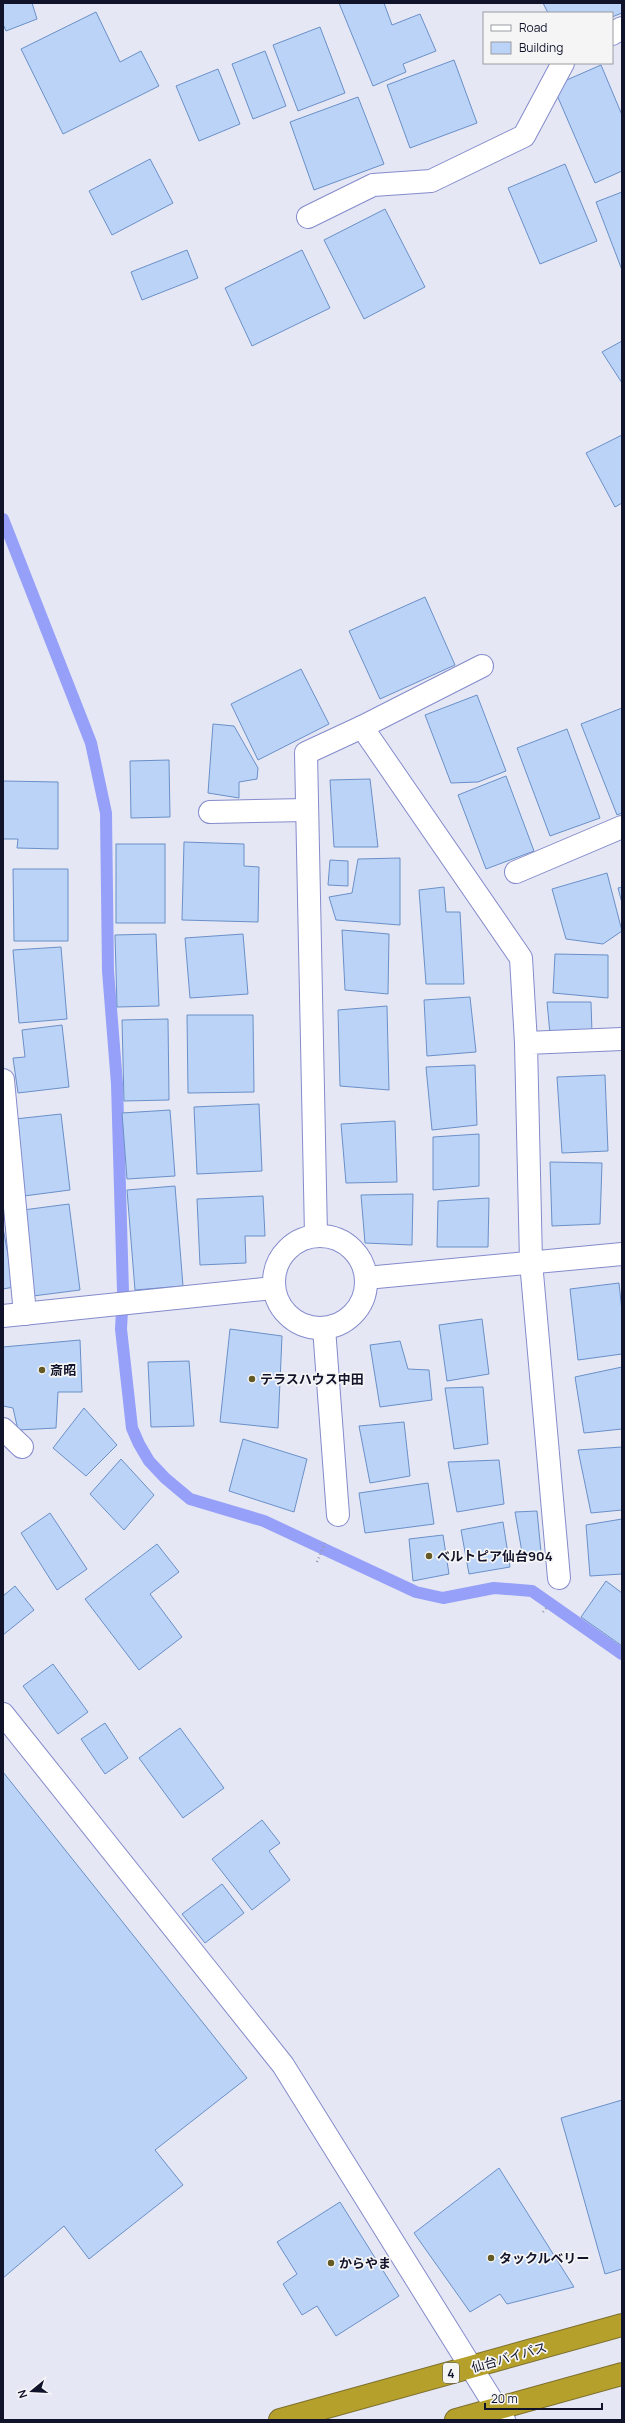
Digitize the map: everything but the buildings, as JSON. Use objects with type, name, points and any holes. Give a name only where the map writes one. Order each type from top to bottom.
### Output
[{"type":"highway","name":"仙台バイパス","points":[[280,2420],[473,2368],[622,2325]]},
{"type":"highway","points":[[456,2420],[500,2414],[622,2374]]},
{"type":"street","points":[[613,33],[622,28]]},
{"type":"street","points":[[308,217],[373,185],[431,181],[524,136],[562,64]]},
{"type":"street","points":[[316,1235],[306,753],[362,727],[482,666]]},
{"type":"street","points":[[362,727],[521,958],[526,1043],[531,1262],[559,1578]]},
{"type":"street","points":[[210,812],[306,810]]},
{"type":"street","points":[[516,872],[622,827]]},
{"type":"street","points":[[526,1043],[622,1039]]},
{"type":"street","points":[[3,1080],[25,1314]]},
{"type":"street","points":[[316,1235],[330,1236],[344,1242],[355,1251],[362,1264],[366,1278],[365,1292],[360,1305],[350,1317],[338,1324],[324,1328],[310,1328],[285,1314],[277,1302],[273,1288],[274,1272],[279,1258],[289,1247],[301,1239],[316,1235]]},
{"type":"street","points":[[366,1278],[622,1254]]},
{"type":"street","points":[[3,1316],[273,1288]]},
{"type":"street","points":[[324,1328],[338,1515]]},
{"type":"street","points":[[3,1429],[22,1447]]},
{"type":"street","points":[[3,1714],[283,2064],[473,2368],[500,2414]]},
{"type":"path","points":[[317,1562],[327,1538]]},
{"type":"path","points":[[543,1612],[546,1608]]},
{"type":"waterway","points":[[3,519],[91,743],[106,813],[108,971],[117,1084],[123,1292],[121,1329],[132,1428],[139,1444],[149,1461],[165,1478],[190,1499],[264,1521],[416,1592],[443,1598],[494,1588],[532,1591],[622,1654]]},
{"type":"place","name":"斎昭","points":[[42,1370]]},
{"type":"place","name":"テラスハウス中田","points":[[252,1379]]},
{"type":"place","name":"ベルトピア仙台904","points":[[429,1556]]},
{"type":"place","name":"タックルベリー","points":[[491,2258]]},
{"type":"place","name":"からやま","points":[[331,2263]]}]
